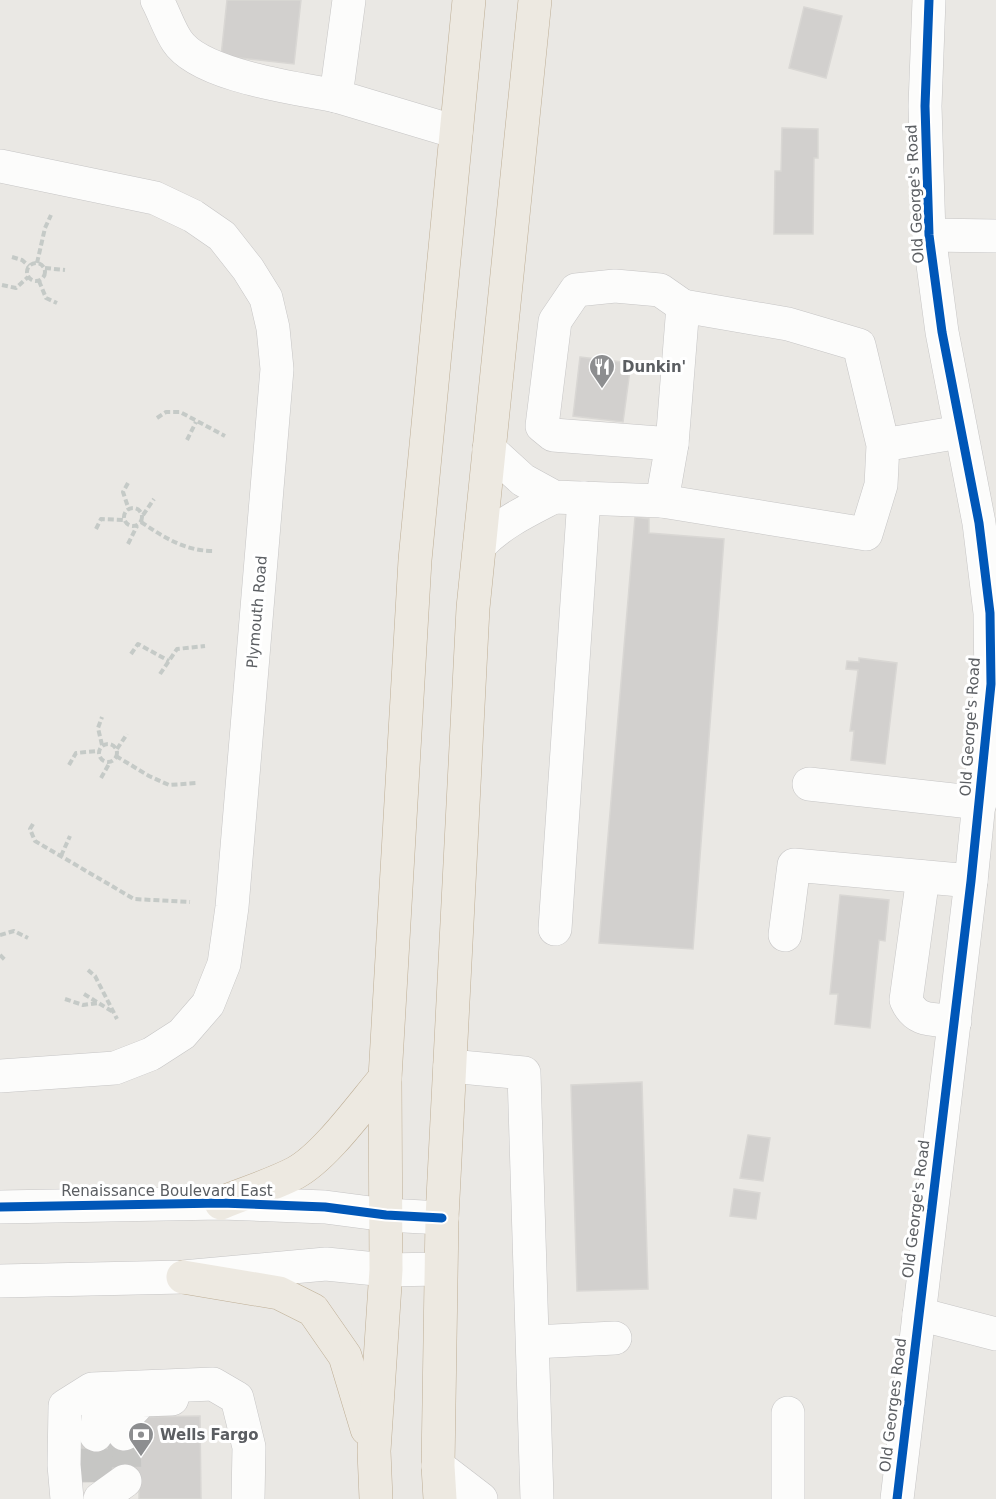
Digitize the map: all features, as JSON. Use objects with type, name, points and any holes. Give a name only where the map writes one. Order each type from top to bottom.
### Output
[{"type":"highway","points":[[376,1499],[374,1451],[386,1270],[385,1078],[415,560],[469,0]]},
{"type":"highway","points":[[440,1499],[438,1466],[442,1218],[473,608],[538,1]]},
{"type":"highway","points":[[221,1203],[295,1173],[310,1162],[385,1078]]},
{"type":"highway","points":[[183,1276],[279,1293],[313,1310],[345,1356],[374,1451]]},
{"type":"street","points":[[157,0],[178,43],[205,64],[235,75],[336,96],[456,132]]},
{"type":"street","points":[[336,96],[349,0]]},
{"type":"street","name":"Old George's Road","points":[[919,1314],[980,803],[991,684],[993,613],[979,523],[942,332],[930,235],[925,106],[929,0]]},
{"type":"street","name":"Plymouth Road","points":[[0,166],[155,198],[193,216],[222,236],[248,269],[266,298],[273,328],[278,369],[232,907],[224,964],[208,1004],[182,1034],[152,1054],[115,1068],[0,1076]]},
{"type":"street","points":[[930,235],[996,236]]},
{"type":"street","points":[[489,449],[523,480],[569,498],[662,501],[866,534],[881,485],[883,445],[859,345],[788,324],[683,306],[660,290],[615,286],[576,290],[555,321],[542,426],[553,435],[672,444]]},
{"type":"street","points":[[662,501],[672,444],[683,306]]},
{"type":"street","points":[[883,445],[960,432]]},
{"type":"street","points":[[480,544],[495,529],[519,514],[569,498]]},
{"type":"street","points":[[555,929],[569,498]]},
{"type":"street","points":[[809,784],[980,803]]},
{"type":"street","points":[[785,935],[794,865],[971,881]]},
{"type":"street","points":[[923,877],[906,1000],[911,1011],[922,1018],[955,1021]]},
{"type":"street","points":[[450,1066],[524,1073],[537,1499]]},
{"type":"street","name":"Renaissance Boulevard East","points":[[0,1207],[221,1203],[325,1208],[442,1218]]},
{"type":"street","points":[[0,1281],[183,1276],[326,1264],[386,1270],[441,1269]]},
{"type":"street","points":[[919,1314],[996,1334]]},
{"type":"street","name":"Old Georges Road","points":[[897,1499],[919,1314]]},
{"type":"street","points":[[532,1342],[615,1338]]},
{"type":"street","points":[[95,1491],[64,1465],[65,1406],[92,1389],[213,1384],[237,1398],[249,1447],[248,1499]]},
{"type":"street","points":[[104,1434],[127,1416],[121,1401],[237,1398]]},
{"type":"street","points":[[788,1413],[788,1499]]},
{"type":"street","points":[[438,1466],[481,1499]]},
{"type":"path","points":[[37,263],[45,228],[51,215]]},
{"type":"path","points":[[12,257],[22,260],[29,266]]},
{"type":"path","points":[[29,266],[37,263]]},
{"type":"path","points":[[37,263],[45,268],[65,270]]},
{"type":"path","points":[[29,266],[28,277],[33,281],[39,281],[44,277],[45,268]]},
{"type":"path","points":[[2,285],[16,288],[28,277]]},
{"type":"path","points":[[39,281],[46,298],[57,303]]},
{"type":"path","points":[[157,418],[166,412],[180,412],[225,436]]},
{"type":"path","points":[[187,440],[196,422]]},
{"type":"path","points":[[128,483],[123,492],[129,510]]},
{"type":"path","points":[[128,543],[154,499]]},
{"type":"path","points":[[137,526],[128,525],[124,520],[125,514],[129,510],[137,509],[142,516]]},
{"type":"path","points":[[96,529],[101,519],[124,520]]},
{"type":"path","points":[[141,522],[166,538],[196,551],[214,551]]},
{"type":"path","points":[[131,654],[138,644],[169,661]]},
{"type":"path","points":[[160,674],[177,649],[206,646]]},
{"type":"path","points":[[102,717],[98,728],[102,746]]},
{"type":"path","points":[[101,778],[127,734]]},
{"type":"path","points":[[69,765],[76,753],[98,750],[110,744],[117,750]]},
{"type":"path","points":[[98,750],[101,759],[110,762]]},
{"type":"path","points":[[116,756],[169,786],[197,783]]},
{"type":"path","points":[[33,824],[30,829],[35,841],[134,899],[190,902]]},
{"type":"path","points":[[61,856],[70,837]]},
{"type":"path","points":[[0,935],[14,931],[28,938]]},
{"type":"path","points":[[0,955],[5,960]]},
{"type":"path","points":[[88,970],[95,976],[117,1020]]},
{"type":"path","points":[[84,994],[114,1012]]},
{"type":"path","points":[[65,999],[83,1005],[99,1003]]},
{"type":"building","points":[[227,0],[301,0],[294,64],[221,56]]},
{"type":"building","points":[[804,7],[842,16],[826,78],[789,68]]},
{"type":"building","points":[[782,128],[818,129],[818,158],[814,158],[813,234],[774,234],[775,171],[781,171]]},
{"type":"building","name":"Dunkin'","points":[[580,357],[631,363],[623,422],[573,416]]},
{"type":"building","points":[[635,517],[649,519],[649,533],[724,539],[693,949],[599,943]]},
{"type":"building","points":[[859,658],[897,663],[885,764],[851,760],[854,731],[850,731],[858,670],[846,669],[847,661],[859,662]]},
{"type":"building","points":[[840,895],[889,900],[885,941],[879,940],[870,1028],[835,1024],[838,994],[830,994]]},
{"type":"building","points":[[642,1082],[648,1289],[577,1291],[571,1085]]},
{"type":"building","points":[[748,1135],[770,1138],[763,1181],[740,1178]]},
{"type":"building","points":[[734,1189],[760,1193],[756,1219],[730,1216]]},
{"type":"building","name":"Wells Fargo","points":[[200,1416],[201,1499],[139,1499],[139,1481],[81,1482],[81,1435],[136,1417]]},
{"type":"tunnel","points":[[124,1434],[125,1481]]},
{"type":"tunnel","points":[[95,1482],[96,1435]]},
{"type":"cycle path","points":[[897,1499],[971,881],[991,684],[990,613],[979,523],[942,332],[929,235],[925,106],[929,0]]},
{"type":"cycle path","points":[[0,1207],[221,1203],[325,1207],[386,1215],[442,1218]]},
{"type":"place","name":"Dunkin'","points":[[602,390]]},
{"type":"place","name":"Wells Fargo","points":[[141,1458]]}]
